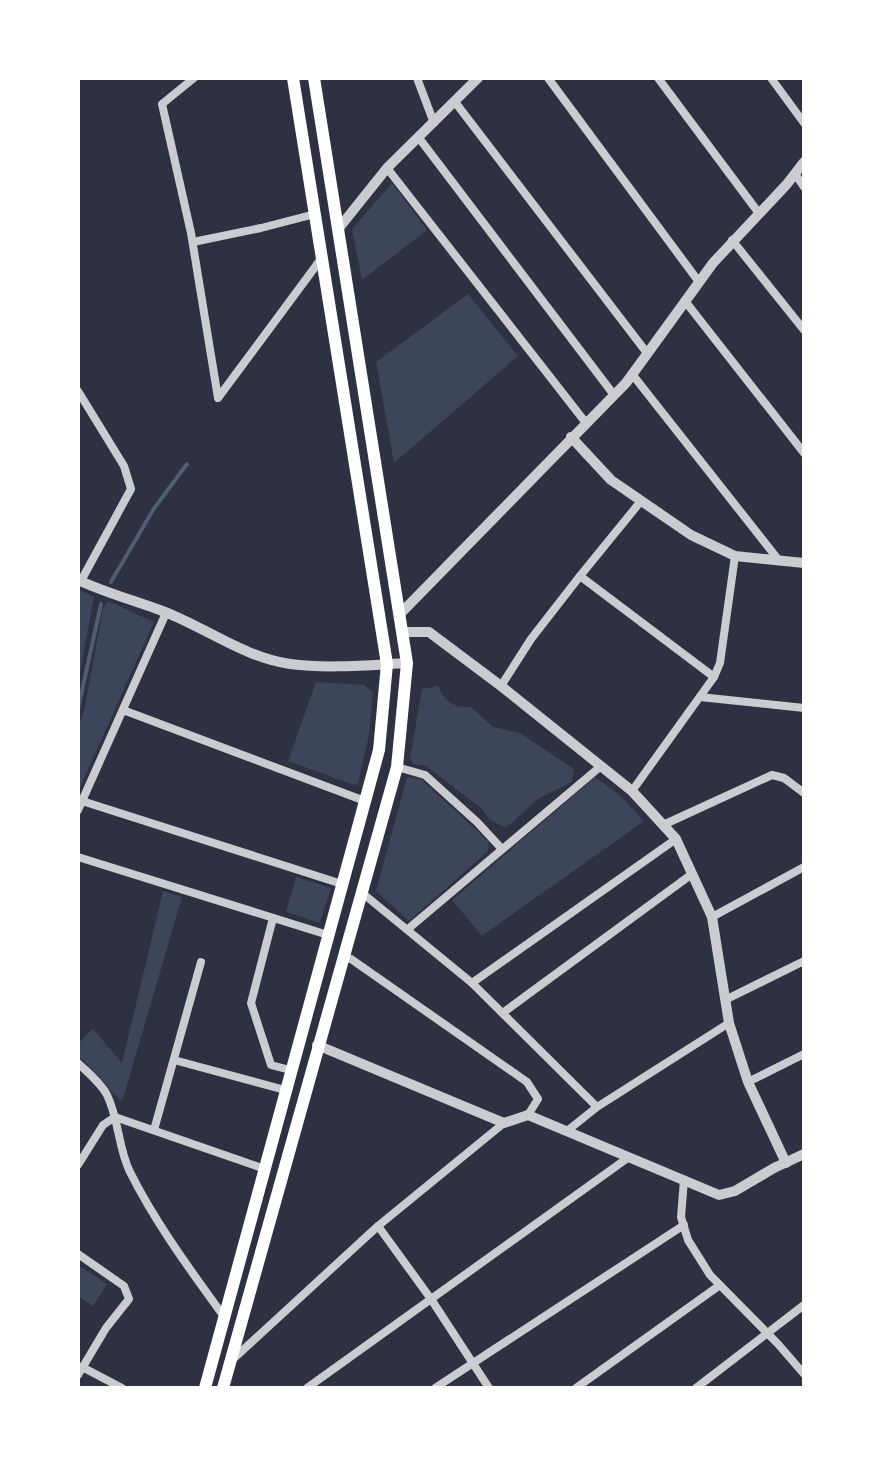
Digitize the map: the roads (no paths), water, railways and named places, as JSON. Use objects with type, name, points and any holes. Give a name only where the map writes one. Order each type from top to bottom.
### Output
[{"type":"main road","points":[[205,1388],[379,750],[387,664],[293,78]]},
{"type":"main road","points":[[223,1388],[397,767],[407,663],[314,78]]},
{"type":"street","points":[[194,78],[162,104],[193,242],[218,398],[322,258]]},
{"type":"street","points":[[417,78],[434,123]]},
{"type":"street","points":[[339,228],[387,168],[478,78]]},
{"type":"street","points":[[548,78],[699,282]]},
{"type":"street","points":[[658,78],[758,212]]},
{"type":"street","points":[[771,78],[804,123]]},
{"type":"street","points":[[455,102],[647,353]]},
{"type":"street","points":[[419,138],[614,395]]},
{"type":"street","points":[[401,613],[614,395],[732,240],[804,162]]},
{"type":"street","points":[[387,168],[586,423]]},
{"type":"street","points":[[795,174],[804,187]]},
{"type":"street","points":[[193,242],[315,214]]},
{"type":"street","points":[[732,240],[804,330]]},
{"type":"street","points":[[685,301],[804,453]]},
{"type":"street","points":[[632,374],[777,558]]},
{"type":"street","points":[[78,391],[124,466],[131,489],[82,579],[78,580]]},
{"type":"street","points":[[571,437],[611,480],[691,535],[735,556],[804,563]]},
{"type":"street","points":[[501,686],[531,639],[641,501]]},
{"type":"street","points":[[632,791],[714,677],[720,663],[735,556]]},
{"type":"street","points":[[580,576],[714,677]]},
{"type":"street","points":[[78,580],[103,592],[166,613],[249,651],[288,664],[407,663]]},
{"type":"street","points":[[166,613],[80,805],[342,884]]},
{"type":"street","points":[[403,632],[429,632],[501,686],[632,791],[676,839],[712,917],[729,1023],[748,1082],[786,1163]]},
{"type":"street","points":[[700,697],[804,708]]},
{"type":"street","points":[[123,710],[365,801]]},
{"type":"street","points":[[408,929],[601,766]]},
{"type":"street","points":[[397,767],[425,775],[502,849]]},
{"type":"street","points":[[663,825],[772,775],[784,778],[804,793]]},
{"type":"street","points":[[472,983],[676,839]]},
{"type":"street","points":[[78,857],[328,935]]},
{"type":"street","points":[[712,917],[804,867]]},
{"type":"street","points":[[504,1012],[692,874]]},
{"type":"street","points":[[361,892],[504,1012],[597,1107]]},
{"type":"street","points":[[273,918],[251,1003],[271,1065],[290,1070]]},
{"type":"street","points":[[228,1363],[378,1226],[504,1123],[528,1115],[538,1099],[527,1082],[351,959],[342,957]]},
{"type":"street","points":[[727,999],[804,961]]},
{"type":"street","points":[[154,1130],[201,962]]},
{"type":"street","points":[[567,1131],[597,1107],[729,1023]]},
{"type":"street","points":[[317,1045],[504,1123]]},
{"type":"street","points":[[748,1082],[804,1054]]},
{"type":"street","points":[[174,1060],[285,1090]]},
{"type":"street","points":[[78,1063],[106,1092],[127,1168],[139,1190],[186,1264],[226,1319]]},
{"type":"street","points":[[528,1115],[719,1195],[735,1191],[804,1154]]},
{"type":"street","points":[[115,1117],[265,1169]]},
{"type":"street","points":[[78,1165],[103,1125],[115,1117]]},
{"type":"street","points":[[307,1388],[629,1157]]},
{"type":"street","points":[[684,1180],[681,1217],[688,1240],[710,1275],[804,1374]]},
{"type":"street","points":[[435,1388],[684,1225]]},
{"type":"street","points":[[378,1226],[431,1299],[489,1388]]},
{"type":"street","points":[[78,1254],[124,1286],[129,1299],[80,1371],[122,1388]]},
{"type":"street","points":[[576,1388],[720,1285]]},
{"type":"street","points":[[696,1388],[804,1305]]},
{"type":"waterway","points":[[111,582],[153,510],[187,464]]},
{"type":"waterway","points":[[78,709],[101,604]]}]
